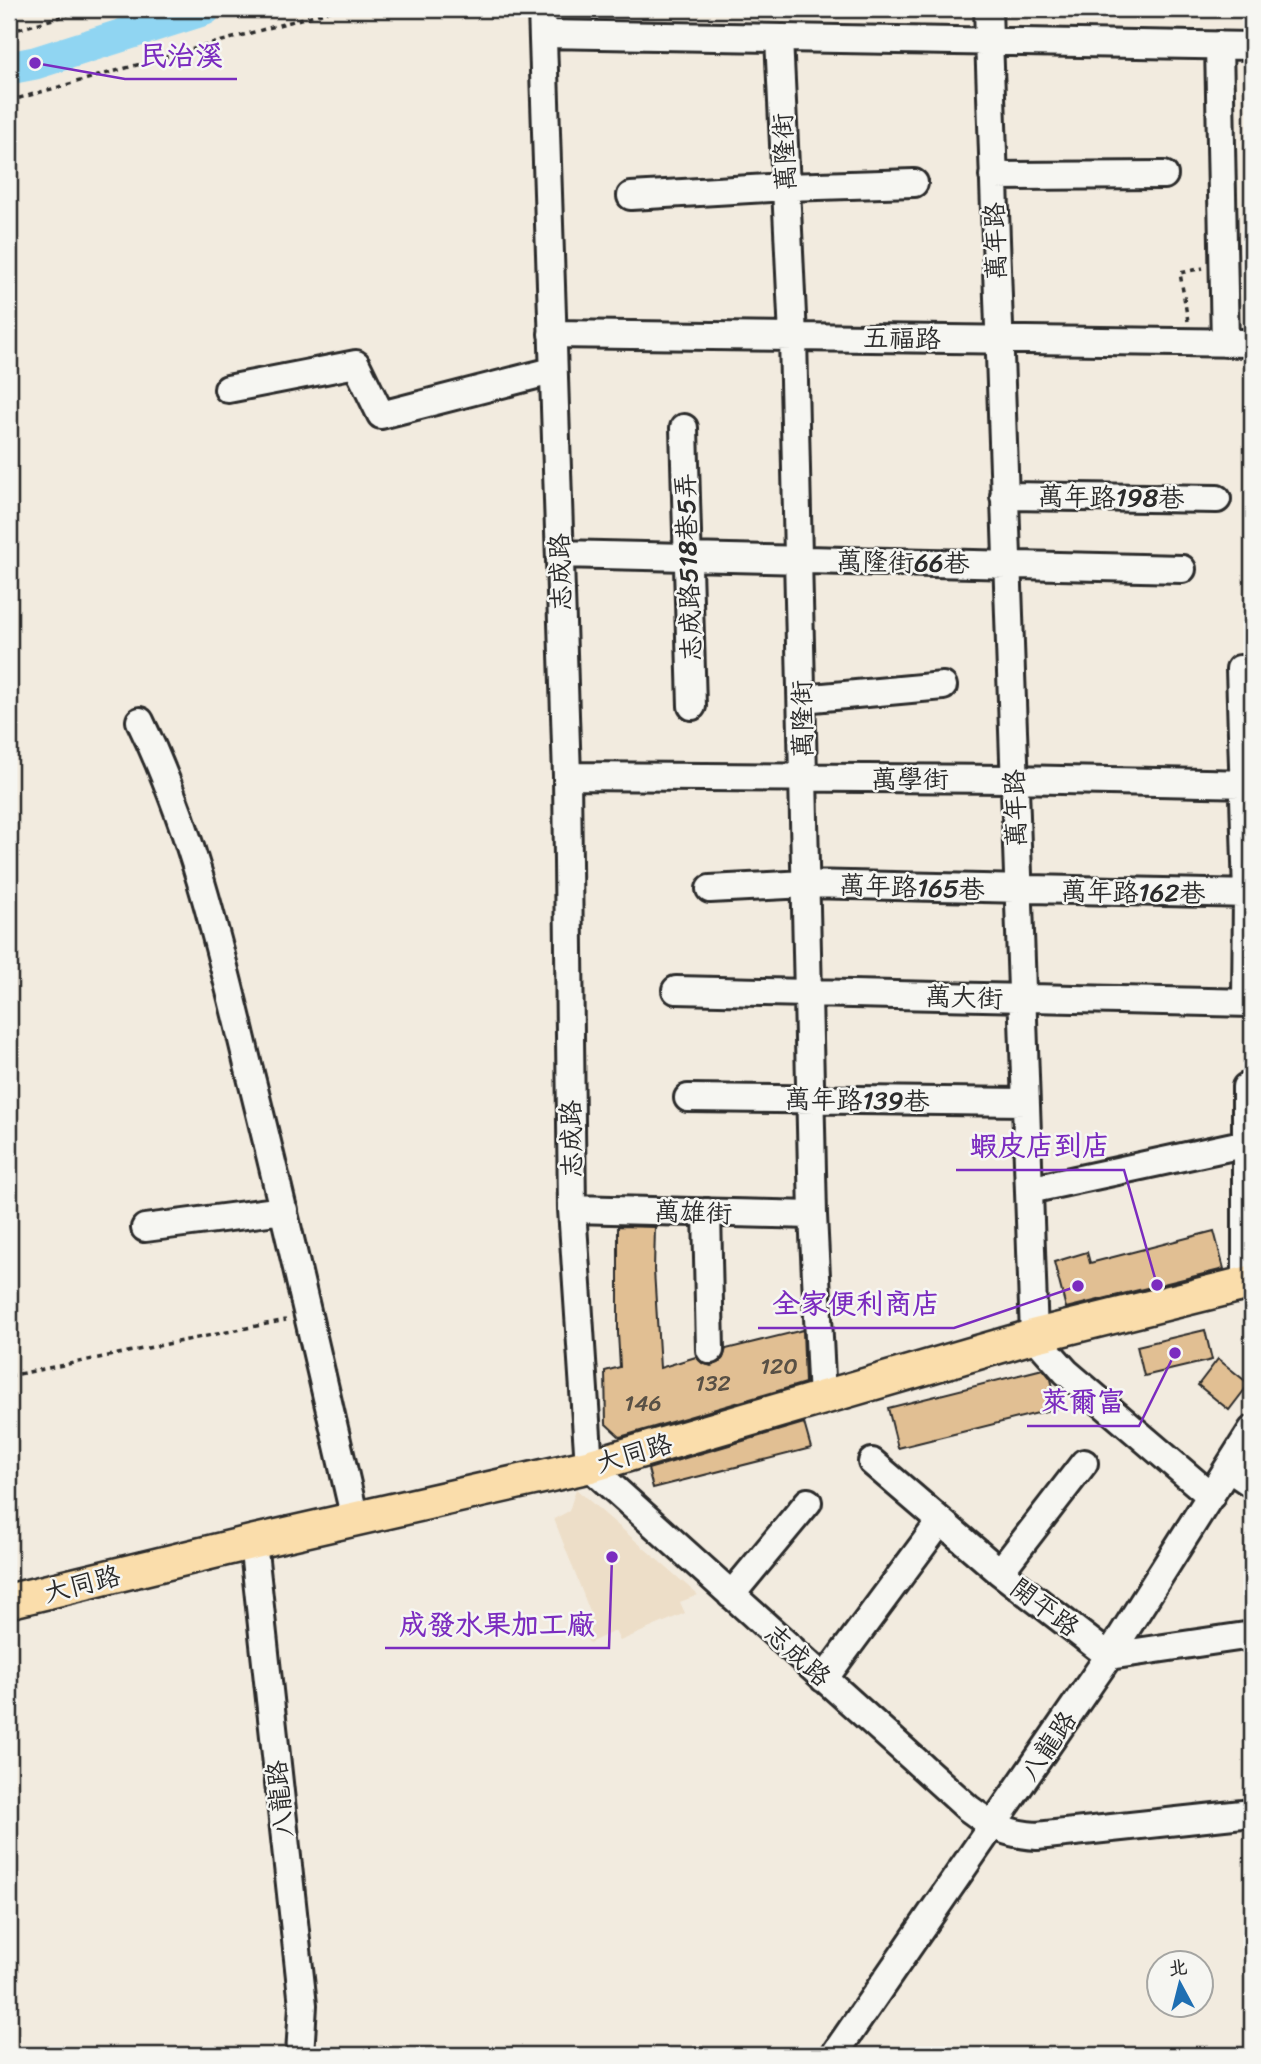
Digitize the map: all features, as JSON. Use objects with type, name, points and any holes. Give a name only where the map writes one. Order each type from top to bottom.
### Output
[{"type":"main road","name":"大同路","points":[[9,1601],[253,1542],[589,1466],[1034,1336],[1249,1283]]},
{"type":"street","name":"萬年路","points":[[988,9],[1034,1336]]},
{"type":"street","points":[[542,22],[779,38],[1252,46]]},
{"type":"street","name":"志成路","points":[[542,22],[567,776],[572,1209],[589,1466],[968,1808],[993,1827],[1016,1835],[1037,1836],[1252,1812]]},
{"type":"street","name":"萬隆街","points":[[779,38],[793,337],[813,1215],[822,1399]]},
{"type":"street","points":[[1219,46],[1225,343]]},
{"type":"street","points":[[993,176],[1164,175]]},
{"type":"street","points":[[631,196],[914,183]]},
{"type":"street","name":"五福路","points":[[552,334],[1252,343]]},
{"type":"street","points":[[228,389],[356,364],[381,415],[552,371]]},
{"type":"street","name":"志成路518巷5弄","points":[[684,428],[692,706]]},
{"type":"street","name":"萬年路198巷","points":[[1004,496],[1217,499]]},
{"type":"street","name":"萬隆街66巷","points":[[560,554],[1182,569]]},
{"type":"street","points":[[1240,668],[1248,784],[1249,1003]]},
{"type":"street","points":[[802,699],[943,686]]},
{"type":"street","points":[[141,721],[158,757],[208,902],[284,1210],[355,1519]]},
{"type":"street","name":"萬學街","points":[[567,776],[1014,779],[1248,784]]},
{"type":"street","name":"萬年路165巷","points":[[710,889],[806,884],[1018,890]]},
{"type":"street","name":"萬年路162巷","points":[[1018,890],[1250,894]]},
{"type":"street","name":"萬大街","points":[[676,990],[1249,1003]]},
{"type":"street","points":[[1246,1087],[1249,1142],[1249,1283]]},
{"type":"street","name":"萬年路139巷","points":[[688,1098],[1026,1102]]},
{"type":"street","points":[[1028,1190],[1249,1142]]},
{"type":"street","name":"萬雄街","points":[[572,1209],[813,1215]]},
{"type":"street","points":[[145,1228],[284,1210]]},
{"type":"street","points":[[707,1212],[710,1350]]},
{"type":"street","points":[[1034,1336],[1066,1372],[1211,1496]]},
{"type":"street","name":"八龍路","points":[[834,2055],[1109,1656],[1252,1430]]},
{"type":"street","name":"開平路","points":[[872,1462],[1000,1572],[1109,1656]]},
{"type":"street","points":[[1000,1572],[1084,1463]]},
{"type":"street","points":[[1228,1468],[1252,1484]]},
{"type":"street","points":[[731,1595],[808,1502]]},
{"type":"street","points":[[824,1679],[940,1522]]},
{"type":"street","name":"八龍路","points":[[253,1542],[303,2005],[300,2055]]},
{"type":"street","points":[[1109,1656],[1252,1635]]},
{"type":"path","points":[[9,32],[88,9]]},
{"type":"path","points":[[9,101],[336,9]]},
{"type":"path","points":[[1192,342],[1180,273],[1223,264]]},
{"type":"path","points":[[9,1376],[309,1315]]},
{"type":"shaded area","points":[[576,1489],[698,1595],[680,1602],[685,1613],[620,1641],[615,1631],[589,1643],[580,1624],[592,1617],[554,1519],[569,1511]]},
{"type":"building","points":[[618,1226],[655,1227],[654,1270],[660,1368],[696,1357],[711,1366],[719,1363],[726,1349],[803,1330],[805,1383],[620,1437],[606,1424],[605,1371],[620,1367]]},
{"type":"building","points":[[1214,1231],[1224,1269],[1066,1308],[1054,1262],[1087,1252],[1090,1263]]},
{"type":"building","points":[[1205,1330],[1212,1360],[1144,1376],[1137,1346]]},
{"type":"building","points":[[1218,1359],[1249,1384],[1229,1410],[1198,1385]]},
{"type":"building","points":[[1043,1369],[1051,1379],[1058,1408],[898,1448],[888,1408]]},
{"type":"building","points":[[804,1423],[811,1448],[653,1488],[648,1469]]},
{"type":"waterway","points":[[9,68],[35,63],[205,9]]},
{"type":"place","name":"民治溪","points":[[35,63]]},
{"type":"place","name":"蝦皮店到店","points":[[1157,1285]]},
{"type":"place","name":"全家便利商店","points":[[1078,1286]]},
{"type":"place","name":"萊爾富","points":[[1175,1353]]},
{"type":"place","name":"成發水果加工廠","points":[[612,1557]]}]
